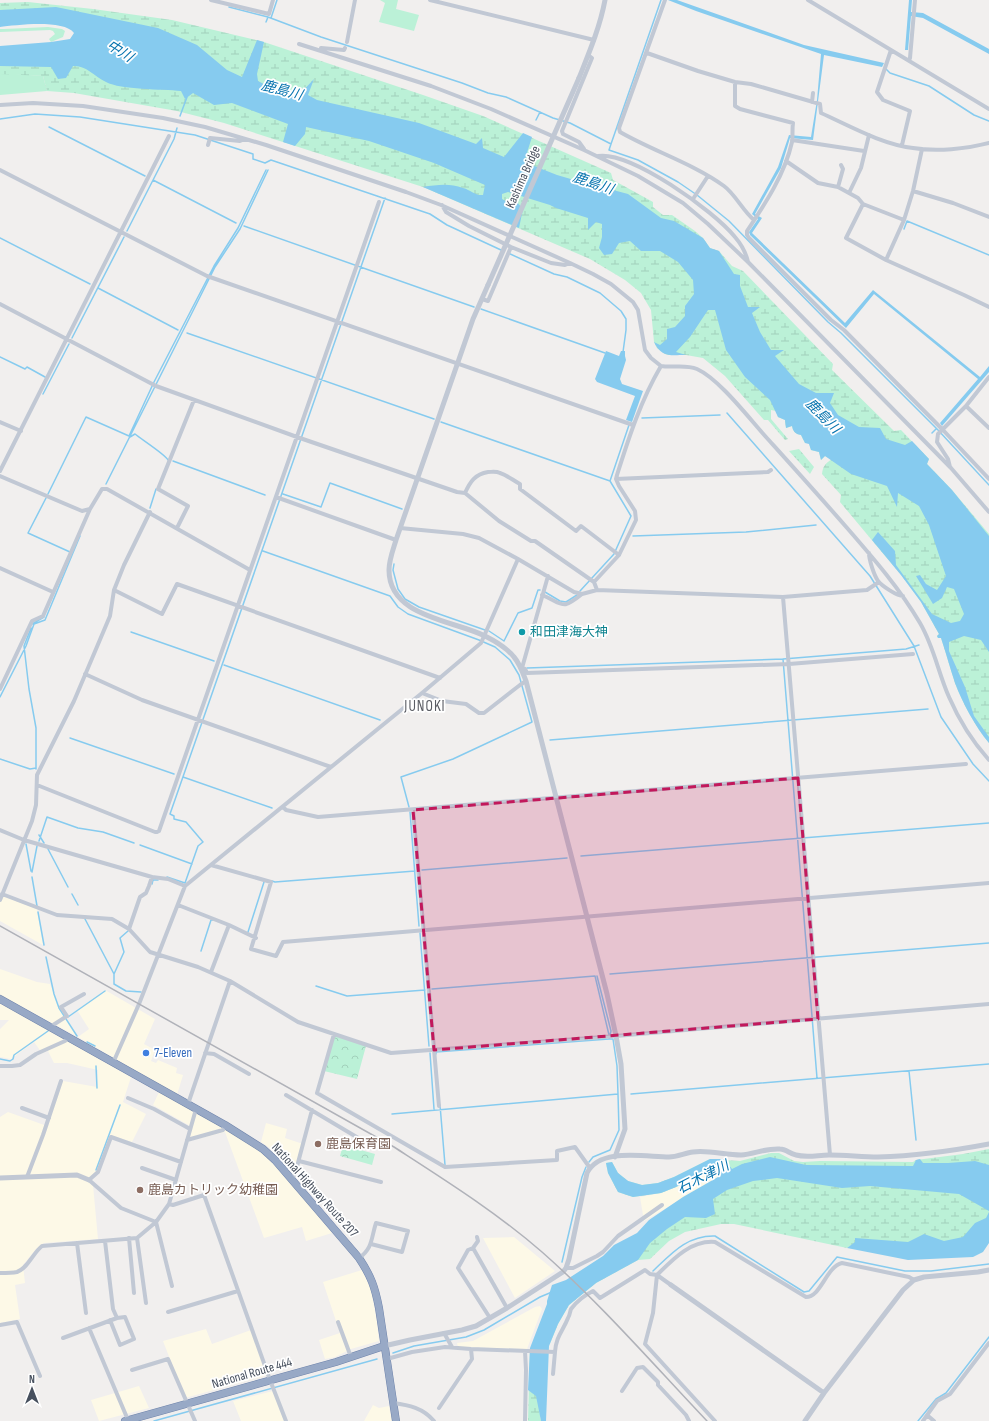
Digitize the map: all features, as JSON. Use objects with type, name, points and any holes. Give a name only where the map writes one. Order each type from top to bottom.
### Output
[{"type":"highway","name":"National Highway Route 207","points":[[0,999],[225,1125],[263,1149],[275,1160],[359,1258],[370,1274],[376,1291],[396,1421]]},
{"type":"highway","name":"National Route 444","points":[[126,1421],[272,1386],[384,1346]]},
{"type":"street","points":[[211,0],[269,14],[273,0]]},
{"type":"street","points":[[347,42],[355,0]]},
{"type":"street","points":[[430,0],[594,40]]},
{"type":"street","name":"Kashima Bridge","points":[[522,668],[514,656],[500,645],[412,609],[401,601],[393,590],[390,581],[390,557],[473,318],[579,78],[594,40],[605,0]]},
{"type":"street","points":[[665,0],[619,128],[620,132],[708,176],[725,187],[749,216],[756,218]]},
{"type":"street","points":[[808,0],[989,109]]},
{"type":"street","points":[[909,60],[915,0]]},
{"type":"street","points":[[300,44],[431,86],[491,108],[638,176],[683,203],[708,224],[748,262],[951,468],[989,512]]},
{"type":"street","points":[[314,48],[344,50],[345,48]]},
{"type":"street","points":[[891,50],[877,92],[883,100],[910,111],[902,146]]},
{"type":"street","points":[[647,53],[698,72],[735,82],[751,84],[820,104],[821,113],[869,135],[902,146],[922,149],[972,148],[989,143]]},
{"type":"street","points":[[584,150],[579,142],[563,134],[562,131],[592,58],[588,55]]},
{"type":"street","points":[[735,82],[735,106],[740,109],[793,123],[792,140],[786,161],[777,181],[747,231],[747,235],[831,320],[844,330],[989,479]]},
{"type":"street","points":[[813,93],[813,102]]},
{"type":"street","points":[[0,105],[33,103],[83,106],[163,118],[205,127],[246,139],[441,205],[570,263],[611,284],[633,302],[638,310],[641,319],[645,350],[651,358],[661,366],[683,366],[696,368],[706,375],[731,398],[869,553],[903,596],[920,624],[932,646],[948,696],[958,718],[973,741],[989,760]]},
{"type":"street","points":[[849,193],[861,168],[869,135]]},
{"type":"street","points":[[0,471],[169,136]]},
{"type":"street","points":[[208,145],[210,138],[240,141],[246,139]]},
{"type":"street","points":[[792,140],[864,151]]},
{"type":"street","points":[[886,260],[904,220],[922,149]]},
{"type":"street","points":[[597,156],[604,155],[619,158],[632,163],[694,198],[736,238],[748,262]]},
{"type":"street","points":[[786,161],[818,183],[838,187],[858,198],[863,204],[904,220]]},
{"type":"street","points":[[838,187],[843,169],[842,165]]},
{"type":"street","points":[[0,170],[210,276],[633,425]]},
{"type":"street","points":[[694,198],[708,176]]},
{"type":"street","points":[[912,191],[953,203],[989,217]]},
{"type":"street","points":[[37,785],[157,832],[199,720],[379,202]]},
{"type":"street","points":[[863,204],[846,238],[886,260],[989,307]]},
{"type":"street","points":[[441,205],[446,212],[511,249],[551,263],[565,265],[570,263]]},
{"type":"street","points":[[482,299],[488,301],[511,249]]},
{"type":"street","points":[[0,304],[156,386],[457,492],[465,492],[499,521],[531,542],[535,541],[591,580],[597,590]]},
{"type":"street","points":[[591,580],[616,553],[636,520],[637,515],[619,486],[616,475],[633,425],[650,384],[661,366]]},
{"type":"street","points":[[951,468],[948,459],[937,442],[938,434],[941,428],[966,406],[989,377]]},
{"type":"street","points":[[177,528],[188,506],[158,489],[194,400]]},
{"type":"street","points":[[966,406],[989,428]]},
{"type":"street","points":[[0,422],[20,431]]},
{"type":"street","points":[[616,479],[768,472],[771,470]]},
{"type":"street","points":[[465,492],[475,477],[482,473],[500,473],[520,484],[520,489],[576,531],[581,526],[616,553]]},
{"type":"street","points":[[1,477],[82,511],[90,509]]},
{"type":"street","points":[[0,689],[32,621],[43,616],[90,509],[102,489],[107,489],[150,512],[250,570]]},
{"type":"street","points":[[277,497],[396,540]]},
{"type":"street","points":[[0,900],[32,821],[36,805],[37,775],[74,702],[110,616],[114,590],[124,565],[150,512]]},
{"type":"street","points":[[400,528],[463,534],[479,538],[574,592],[582,594]]},
{"type":"street","points":[[869,553],[869,558],[879,582],[897,596],[903,596]]},
{"type":"street","points":[[114,1063],[185,886],[422,693],[483,639],[518,559]]},
{"type":"street","points":[[0,568],[53,592]]},
{"type":"street","points":[[548,576],[522,668],[523,683],[556,798],[616,1036],[621,1064],[625,1129],[615,1157]]},
{"type":"street","points":[[542,595],[564,606],[571,603],[582,594],[597,590],[783,597],[867,590],[879,582]]},
{"type":"street","points":[[114,590],[162,614],[177,584],[440,678]]},
{"type":"street","points":[[783,597],[830,1155]]},
{"type":"street","points":[[522,668],[528,673],[780,664],[913,654]]},
{"type":"street","points":[[85,674],[142,700],[331,767]]},
{"type":"street","points":[[422,693],[442,701],[466,704],[479,713],[484,713],[523,683]]},
{"type":"street","points":[[283,807],[286,810],[318,817],[966,764]]},
{"type":"street","points":[[413,810],[439,1106]]},
{"type":"street","points":[[0,830],[24,840],[152,878],[168,879],[185,886]]},
{"type":"street","points":[[211,865],[271,882],[252,949],[276,956],[283,942],[989,883]]},
{"type":"street","points":[[128,929],[140,897],[146,893],[152,878]]},
{"type":"street","points":[[2,894],[57,915],[112,919],[128,929],[150,952],[211,972],[230,981],[298,1022],[391,1052],[616,1036],[989,1004]]},
{"type":"street","points":[[178,905],[229,925],[256,938]]},
{"type":"street","points":[[211,972],[229,925]]},
{"type":"street","points":[[188,1104],[230,981]]},
{"type":"street","points":[[50,1027],[67,1016],[61,1007],[84,994]]},
{"type":"street","points":[[334,1034],[316,1093],[445,1167],[557,1160],[557,1151],[575,1147],[590,1168]]},
{"type":"street","points":[[0,1066],[20,1064],[36,1054],[65,1040],[67,1037]]},
{"type":"street","points":[[205,1053],[214,1054],[248,1074]]},
{"type":"street","points":[[27,1177],[61,1081]]},
{"type":"street","points":[[286,1095],[365,1142]]},
{"type":"street","points":[[128,1098],[154,1109],[190,1129]]},
{"type":"street","points":[[22,1108],[49,1118]]},
{"type":"street","points":[[0,1273],[16,1272],[23,1268],[37,1249],[42,1246],[137,1238],[156,1222],[169,1204],[196,1109]]},
{"type":"street","points":[[291,1179],[295,1174],[299,1161],[312,1110]]},
{"type":"street","points":[[187,1140],[223,1130],[225,1125]]},
{"type":"street","points":[[89,1180],[98,1172],[111,1137],[181,1162]]},
{"type":"street","points":[[384,1346],[476,1326],[563,1272],[566,1268],[582,1195],[590,1168],[596,1163],[626,1155],[671,1157],[692,1152],[718,1152],[740,1155],[772,1149],[782,1149],[795,1155],[811,1156],[912,1156],[989,1144]]},
{"type":"street","points":[[299,1161],[381,1182]]},
{"type":"street","points":[[142,1168],[176,1180]]},
{"type":"street","points":[[0,1178],[77,1175],[89,1180],[121,1208],[156,1222]]},
{"type":"street","points":[[169,1204],[173,1205],[204,1195],[272,1386],[286,1421]]},
{"type":"street","points":[[566,1268],[573,1268],[603,1252],[618,1236],[662,1205]]},
{"type":"street","points":[[156,1222],[172,1286]]},
{"type":"street","points":[[359,1258],[369,1250],[372,1244],[371,1241],[376,1223],[408,1230],[402,1252],[372,1244]]},
{"type":"street","points":[[478,1237],[478,1242],[473,1248],[468,1250],[458,1268],[490,1318]]},
{"type":"street","points":[[129,1238],[134,1293]]},
{"type":"street","points":[[137,1238],[146,1303]]},
{"type":"street","points":[[105,1241],[113,1309],[116,1318]]},
{"type":"street","points":[[716,1421],[645,1344],[653,1312],[656,1275],[681,1253],[692,1246],[710,1241],[719,1243],[806,1297],[814,1295],[834,1267],[842,1263],[909,1277],[914,1280]]},
{"type":"street","points":[[77,1243],[86,1313]]},
{"type":"street","points":[[473,1248],[507,1308]]},
{"type":"street","points":[[553,1374],[552,1352],[560,1332],[568,1318],[570,1310],[584,1296],[593,1291],[600,1298],[645,1270],[671,1285],[824,1393]]},
{"type":"street","points":[[805,1421],[824,1393],[903,1290],[914,1280],[924,1277],[989,1270]]},
{"type":"street","points":[[168,1312],[238,1291]]},
{"type":"street","points":[[64,1338],[110,1320],[125,1317],[134,1339],[120,1345],[110,1320]]},
{"type":"street","points":[[0,1325],[17,1322],[40,1376]]},
{"type":"street","points":[[338,1322],[351,1357]]},
{"type":"street","points":[[89,1328],[126,1421]]},
{"type":"street","points":[[444,1334],[452,1346]]},
{"type":"street","points":[[923,1421],[938,1402],[950,1394],[989,1343]]},
{"type":"street","points":[[387,1359],[412,1352],[452,1346],[471,1350],[552,1352]]},
{"type":"street","points":[[439,1408],[472,1359],[471,1350]]},
{"type":"street","points":[[525,1421],[526,1351]]},
{"type":"street","points":[[132,1370],[168,1359],[195,1421]]},
{"type":"street","points":[[622,1391],[637,1368],[643,1367],[658,1382],[658,1385],[686,1415],[689,1421]]},
{"type":"street","points":[[393,1403],[418,1408],[434,1421]]},
{"type":"street","points":[[927,1415],[934,1421]]},
{"type":"highlighted area","points":[[798,778],[818,1019],[434,1050],[413,810]]},
{"type":"shaded area","points":[[0,895],[37,909],[43,945],[0,921]]},
{"type":"shaded area","points":[[0,969],[37,982],[50,984],[60,1008],[78,1037],[0,995]]},
{"type":"shaded area","points":[[105,990],[155,1019],[144,1044],[155,1050],[151,1061],[156,1063],[158,1060],[177,1068],[176,1073],[183,1075],[177,1095],[78,1037],[89,1029],[77,1010]]},
{"type":"shaded area","points":[[0,1003],[131,1077],[123,1102],[146,1114],[132,1142],[110,1135],[97,1171],[87,1181],[93,1185],[98,1239],[44,1243],[36,1249],[23,1265],[25,1283],[15,1285],[20,1319],[0,1323],[0,1117],[8,1112],[47,1126],[63,1081],[97,1087],[98,1070],[67,1063],[54,1063],[48,1051],[42,1053],[34,1042],[11,1059],[0,1057],[0,1029],[9,1020],[0,1020]]},
{"type":"shaded area","points":[[159,1092],[227,1130],[264,1153],[293,1185],[332,1233],[306,1241],[302,1227],[264,1238],[225,1132],[189,1141],[192,1127],[153,1105]]},
{"type":"shaded area","points":[[266,1123],[287,1129],[285,1138],[303,1144],[293,1174],[283,1160],[273,1150],[261,1142]]},
{"type":"shaded area","points":[[716,1167],[719,1177],[644,1221],[640,1197],[661,1193]]},
{"type":"shaded area","points":[[514,1237],[555,1271],[515,1298],[483,1238]]},
{"type":"shaded area","points":[[362,1270],[371,1290],[379,1341],[351,1349],[335,1357],[325,1359],[319,1340],[340,1333],[323,1282]]},
{"type":"shaded area","points":[[540,1306],[542,1309],[527,1349],[458,1347],[457,1343],[473,1341],[535,1307]]},
{"type":"shaded area","points":[[206,1329],[212,1344],[251,1330],[268,1375],[185,1398],[163,1341]]},
{"type":"shaded area","points":[[139,1386],[149,1408],[99,1421],[91,1400]]},
{"type":"shaded area","points":[[273,1391],[284,1421],[241,1421],[233,1401]]},
{"type":"shaded area","points":[[373,1405],[379,1408],[389,1406],[392,1421],[364,1421]]},
{"type":"green space","points":[[380,0],[398,0],[396,9],[419,15],[414,31],[379,22],[385,3]]},
{"type":"green space","points":[[28,2],[172,20],[264,42],[483,116],[611,173],[613,180],[653,202],[653,207],[663,215],[672,215],[695,231],[703,238],[710,248],[719,251],[732,266],[743,271],[833,364],[832,370],[894,431],[901,430],[929,459],[927,464],[952,490],[989,534],[989,615],[964,536],[788,390],[722,262],[245,86],[193,48],[0,15],[0,3]]},
{"type":"green space","points":[[48,27],[62,29],[65,31],[63,37],[51,42],[49,39],[55,34],[50,30],[0,32],[0,29]]},
{"type":"green space","points":[[59,53],[361,128],[668,241],[720,302],[741,355],[923,492],[989,640],[989,743],[974,722],[962,699],[955,683],[941,638],[938,638],[937,636],[939,634],[921,602],[901,575],[840,502],[841,495],[822,474],[825,465],[832,459],[825,456],[821,460],[819,452],[811,450],[809,443],[805,443],[801,435],[795,432],[792,426],[786,428],[785,420],[778,417],[776,411],[771,410],[771,419],[788,439],[785,440],[768,420],[764,420],[725,376],[703,358],[686,355],[669,355],[657,348],[654,342],[651,310],[641,293],[625,280],[590,259],[423,187],[224,123],[177,111],[74,93],[47,91],[43,76],[0,74],[0,58]]},
{"type":"green space","points":[[0,74],[43,76],[47,91],[0,95]]},
{"type":"green space","points":[[799,449],[814,467],[810,474],[789,451]]},
{"type":"green space","points":[[335,1036],[366,1046],[357,1079],[324,1071]]},
{"type":"green space","points":[[343,1145],[375,1154],[372,1165],[340,1156]]},
{"type":"green space","points":[[989,1149],[989,1171],[737,1170],[716,1167],[661,1193],[633,1197],[618,1192],[608,1173],[606,1163],[612,1162],[618,1173],[628,1181],[642,1185],[658,1183],[674,1177],[710,1159],[740,1161],[771,1153],[779,1153],[794,1161],[803,1162],[913,1162],[916,1160]]},
{"type":"green space","points":[[760,1171],[989,1190],[989,1233],[981,1245],[856,1242],[847,1248],[734,1224],[721,1224],[685,1232],[669,1241],[650,1259],[638,1260],[596,1283],[569,1305],[558,1324],[549,1346],[564,1298],[675,1218]]},
{"type":"green space","points":[[530,1348],[541,1421],[528,1421]]},
{"type":"water","points":[[668,0],[677,0],[804,45],[884,63],[882,67],[824,55],[813,140],[790,138],[781,168],[755,214],[762,218],[752,233],[845,323],[873,290],[980,377],[989,366],[989,372],[942,426],[940,423],[978,379],[874,294],[846,328],[750,235],[749,232],[758,219],[752,214],[778,167],[789,135],[811,137],[817,100],[821,54]]},
{"type":"water","points":[[909,0],[912,0],[911,12],[923,13],[989,49],[989,54],[923,18],[911,16],[908,50],[905,50]]},
{"type":"water","points":[[56,7],[158,28],[197,45],[227,70],[242,77],[257,40],[264,42],[257,74],[258,81],[277,91],[299,95],[314,79],[308,95],[317,100],[419,123],[476,144],[482,138],[483,148],[504,157],[523,133],[532,137],[524,162],[557,175],[605,189],[610,184],[613,190],[628,194],[661,218],[674,221],[703,238],[710,248],[719,251],[734,274],[740,275],[740,286],[748,307],[760,307],[752,313],[760,332],[771,350],[784,350],[775,356],[799,384],[816,393],[834,393],[830,403],[838,415],[859,427],[880,428],[886,439],[905,445],[912,441],[929,459],[927,464],[952,490],[989,536],[989,652],[981,640],[964,636],[949,642],[949,651],[965,687],[974,716],[989,737],[989,743],[974,722],[962,699],[955,683],[941,638],[938,638],[937,636],[939,634],[921,602],[872,540],[878,532],[895,551],[896,565],[932,614],[951,623],[960,621],[964,614],[954,589],[947,587],[942,598],[933,604],[916,576],[920,575],[926,584],[937,590],[946,576],[929,525],[919,506],[898,493],[897,507],[887,486],[851,474],[825,456],[821,460],[819,452],[811,450],[809,444],[805,443],[801,435],[795,432],[792,426],[786,428],[785,420],[778,417],[770,400],[745,377],[726,350],[715,310],[708,310],[690,337],[676,352],[686,355],[671,355],[660,351],[654,342],[660,345],[667,339],[667,329],[675,327],[685,316],[685,306],[694,294],[693,280],[678,262],[660,251],[641,251],[630,241],[619,243],[612,254],[604,255],[599,248],[602,237],[602,224],[596,222],[588,230],[588,218],[508,192],[502,194],[502,199],[509,203],[516,201],[523,209],[519,228],[423,187],[453,185],[478,195],[483,195],[485,185],[434,163],[369,141],[306,127],[305,134],[295,146],[283,142],[288,124],[232,103],[214,105],[193,93],[185,99],[181,91],[131,88],[113,85],[78,66],[73,66],[66,78],[58,79],[51,67],[0,66],[0,46],[70,39],[74,33],[69,29],[50,24],[28,24],[0,27],[0,10]]},
{"type":"water","points":[[606,351],[619,356],[621,351],[625,351],[626,360],[620,379],[622,384],[643,391],[632,422],[626,420],[635,396],[597,382],[595,379]]},
{"type":"water","points":[[770,1157],[806,1165],[913,1166],[916,1160],[920,1159],[923,1163],[975,1161],[989,1165],[989,1211],[959,1194],[870,1186],[842,1188],[777,1178],[753,1181],[727,1190],[713,1199],[715,1214],[706,1218],[685,1217],[650,1243],[638,1260],[596,1283],[569,1305],[558,1324],[549,1346],[546,1421],[541,1421],[536,1396],[528,1390],[530,1348],[547,1304],[552,1285],[566,1280],[603,1256],[614,1245],[637,1233],[649,1220],[683,1197],[718,1177],[716,1167],[661,1193],[633,1197],[618,1192],[608,1173],[606,1163],[612,1162],[618,1173],[628,1181],[642,1185],[658,1183],[674,1177],[710,1159],[724,1159],[732,1169],[742,1164]]},
{"type":"water","points":[[989,1212],[989,1243],[983,1252],[973,1257],[908,1260],[847,1248],[855,1242],[855,1238],[908,1242],[924,1234],[944,1241],[963,1237],[975,1223],[986,1218]]},
{"type":"waterway","points":[[271,18],[277,0]]},
{"type":"waterway","points":[[611,144],[661,0]]},
{"type":"waterway","points":[[229,7],[268,17],[321,37],[462,83],[488,93],[506,97],[553,118],[570,123],[611,144],[609,150],[638,160],[678,182],[697,195],[729,221],[828,322],[841,333],[938,430],[989,485]]},
{"type":"waterway","points":[[266,22],[268,17]]},
{"type":"waterway","points":[[886,69],[890,73],[929,86],[974,115],[989,121]]},
{"type":"waterway","points":[[180,116],[187,97]]},
{"type":"waterway","points":[[536,120],[540,112]]},
{"type":"waterway","points":[[0,119],[35,114],[80,117],[195,135],[253,154],[253,159],[265,163],[271,160],[430,214],[447,225],[501,250]]},
{"type":"waterway","points":[[49,127],[145,176]]},
{"type":"waterway","points":[[127,231],[174,139],[177,128]]},
{"type":"waterway","points":[[48,494],[86,417],[129,436],[154,382],[214,266],[238,228],[266,170]]},
{"type":"waterway","points":[[106,484],[215,267],[240,229],[268,170]]},
{"type":"waterway","points":[[153,180],[236,223]]},
{"type":"waterway","points":[[167,877],[185,883],[198,846],[203,842],[186,822],[174,819],[174,816],[170,814],[385,198]]},
{"type":"waterway","points":[[904,229],[907,221],[989,255]]},
{"type":"waterway","points":[[244,226],[474,307]]},
{"type":"waterway","points":[[72,338],[124,237]]},
{"type":"waterway","points":[[0,238],[90,284]]},
{"type":"waterway","points":[[508,253],[554,274],[567,277],[600,293],[621,311],[626,319],[623,352]]},
{"type":"waterway","points":[[98,288],[178,330]]},
{"type":"waterway","points":[[481,309],[605,353]]},
{"type":"waterway","points":[[187,333],[434,419]]},
{"type":"waterway","points":[[43,394],[69,344]]},
{"type":"waterway","points":[[0,357],[25,369],[27,367],[45,377]]},
{"type":"waterway","points":[[727,413],[870,576],[914,646],[941,717],[973,764],[989,781]]},
{"type":"waterway","points":[[642,418],[720,415]]},
{"type":"waterway","points":[[441,422],[610,481]]},
{"type":"waterway","points":[[580,591],[614,554],[631,516],[610,481],[629,425]]},
{"type":"waterway","points":[[932,433],[936,429]]},
{"type":"waterway","points":[[130,437],[135,434],[168,460]]},
{"type":"waterway","points":[[173,461],[265,495]]},
{"type":"waterway","points":[[283,494],[321,507],[330,483],[402,509]]},
{"type":"waterway","points":[[150,508],[156,489]]},
{"type":"waterway","points":[[46,498],[28,533],[70,552]]},
{"type":"waterway","points":[[633,536],[746,532],[816,525]]},
{"type":"waterway","points":[[0,697],[26,646],[34,624],[45,620],[80,536]]},
{"type":"waterway","points":[[263,551],[390,596],[398,607],[408,614],[495,647],[510,660],[519,675],[532,722],[453,759],[401,777],[409,807]]},
{"type":"waterway","points":[[394,564],[393,570],[398,589],[405,599],[419,607],[485,630]]},
{"type":"waterway","points":[[489,631],[504,641],[518,613],[532,608],[538,590],[540,590]]},
{"type":"waterway","points":[[545,592],[560,601],[566,602],[577,595]]},
{"type":"waterway","points":[[32,624],[44,617]]},
{"type":"waterway","points":[[31,628],[24,646],[29,689],[36,728],[36,769]]},
{"type":"waterway","points":[[131,632],[214,661]]},
{"type":"waterway","points":[[527,668],[783,659],[906,649],[919,645]]},
{"type":"waterway","points":[[783,659],[817,1078]]},
{"type":"waterway","points":[[224,665],[380,720]]},
{"type":"waterway","points":[[550,740],[928,709]]},
{"type":"waterway","points":[[70,738],[174,774]]},
{"type":"waterway","points":[[0,759],[30,769],[36,768]]},
{"type":"waterway","points":[[183,777],[272,808]]},
{"type":"waterway","points":[[410,812],[419,926]]},
{"type":"waterway","points":[[39,841],[47,817],[78,828],[103,832],[134,843]]},
{"type":"waterway","points":[[581,856],[989,823]]},
{"type":"waterway","points":[[39,835],[44,843]]},
{"type":"waterway","points":[[26,844],[31,871]]},
{"type":"waterway","points":[[140,845],[192,864]]},
{"type":"waterway","points":[[32,872],[37,846]]},
{"type":"waterway","points":[[48,849],[68,887]]},
{"type":"waterway","points":[[422,870],[567,858]]},
{"type":"waterway","points":[[272,881],[275,882],[415,871]]},
{"type":"waterway","points":[[32,877],[37,906]]},
{"type":"waterway","points":[[152,884],[153,880],[158,880]]},
{"type":"waterway","points":[[248,932],[264,882]]},
{"type":"waterway","points":[[72,894],[78,905]]},
{"type":"waterway","points":[[38,912],[44,945]]},
{"type":"waterway","points":[[85,919],[114,974]]},
{"type":"waterway","points":[[201,951],[211,920],[213,920]]},
{"type":"waterway","points":[[128,931],[120,938],[124,952],[114,974],[114,984],[126,991],[141,992]]},
{"type":"waterway","points":[[420,933],[429,1046]]},
{"type":"waterway","points":[[610,974],[989,943]]},
{"type":"waterway","points":[[46,957],[54,994],[59,1008],[77,1036]]},
{"type":"waterway","points":[[432,989],[595,976],[609,1035]]},
{"type":"waterway","points":[[436,1054],[436,1052],[609,1039],[611,1031],[597,976]]},
{"type":"waterway","points":[[316,986],[347,996],[425,990]]},
{"type":"waterway","points":[[68,1017],[105,991]]},
{"type":"waterway","points":[[0,1059],[10,1061],[13,1059],[14,1055],[48,1031]]},
{"type":"waterway","points":[[610,1039],[613,1039],[617,1066],[618,1094]]},
{"type":"waterway","points":[[87,1042],[95,1046]]},
{"type":"waterway","points":[[430,1053],[434,1109]]},
{"type":"waterway","points":[[631,1094],[989,1064]]},
{"type":"waterway","points":[[96,1066],[97,1088]]},
{"type":"waterway","points":[[909,1071],[916,1140]]},
{"type":"waterway","points":[[392,1114],[618,1094],[619,1130],[610,1150],[593,1157],[589,1162]]},
{"type":"waterway","points":[[96,1170],[120,1105]]},
{"type":"waterway","points":[[440,1105],[445,1165]]},
{"type":"waterway","points":[[562,1262],[582,1177],[586,1167]]},
{"type":"waterway","points":[[653,1271],[673,1252],[688,1242],[715,1236],[804,1292],[809,1291],[837,1257],[905,1271],[931,1271],[989,1264]]},
{"type":"waterway","points":[[393,1353],[414,1346],[466,1337],[484,1330],[540,1297],[552,1292]]},
{"type":"waterway","points":[[918,1421],[936,1399],[946,1393],[989,1337]]},
{"type":"waterway","points":[[154,1421],[377,1359]]},
{"type":"railway","points":[[0,926],[394,1147],[470,1197],[525,1237],[564,1272],[585,1292],[707,1421]]},
{"type":"place","name":"和田津海大神","points":[[522,632]]},
{"type":"place","name":"7-Eleven","points":[[146,1053]]},
{"type":"place","name":"鹿島保育園","points":[[318,1144]]},
{"type":"place","name":"鹿島カトリック幼稚園","points":[[140,1190]]},
{"type":"district","name":"JUNOKI","points":[[425,706]]},
{"type":"water label","name":"中川","points":[[120,51]]},
{"type":"water label","name":"鹿島川","points":[[282,90]]},
{"type":"water label","name":"鹿島川","points":[[593,183]]},
{"type":"water label","name":"鹿島川","points":[[823,416]]},
{"type":"water label","name":"石木津川","points":[[703,1177]]}]
